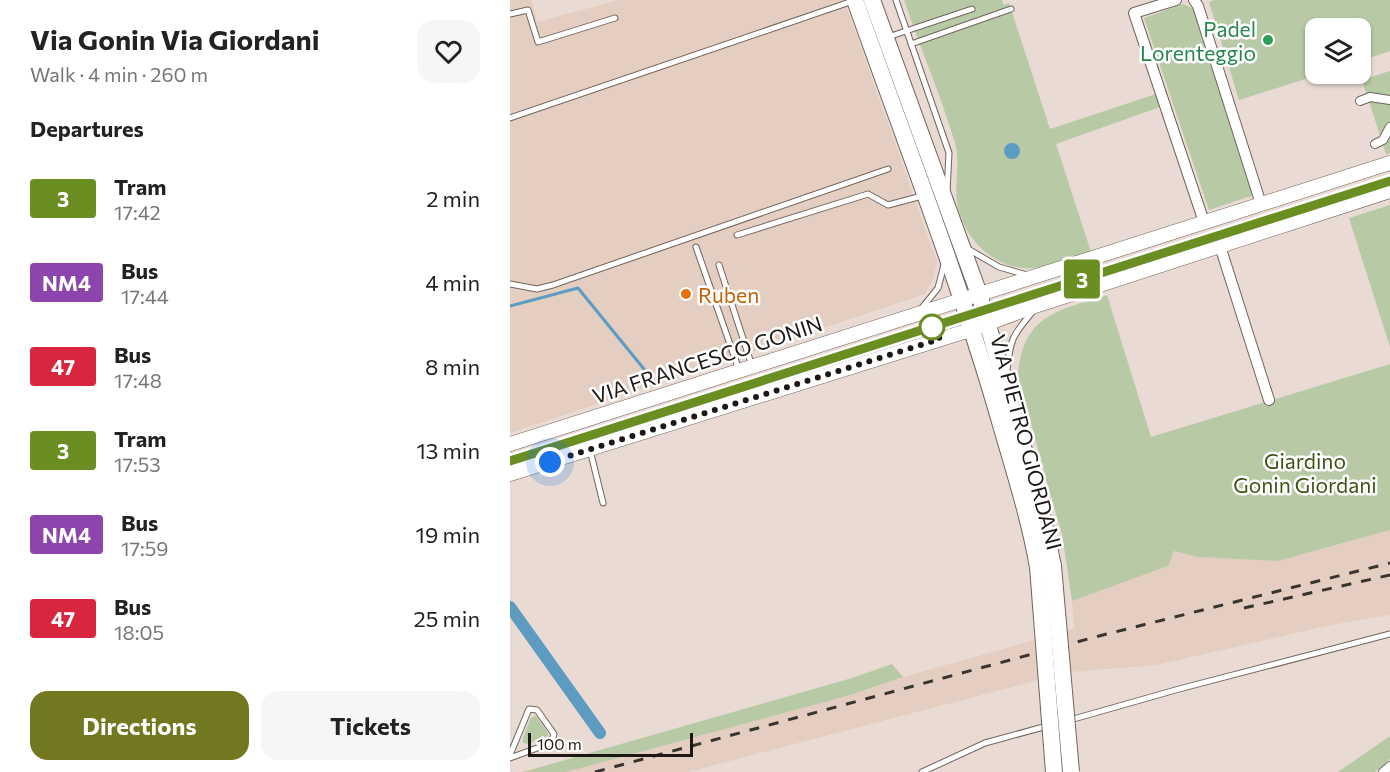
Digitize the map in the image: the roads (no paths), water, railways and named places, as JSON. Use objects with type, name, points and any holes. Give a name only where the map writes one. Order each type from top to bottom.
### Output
[{"type":"main road","name":"VIA PIETRO GIORDANI","points":[[855,0],[963,300],[980,327],[1006,384],[1042,515],[1054,772]]},
{"type":"main road","name":"VIA PIETRO GIORDANI","points":[[872,0],[979,294],[980,327],[1025,508],[1045,567],[1071,772]]},
{"type":"street","points":[[1176,0],[1134,14],[1204,222]]},
{"type":"street","points":[[1194,0],[1198,6],[1261,204]]},
{"type":"street","points":[[1360,101],[1370,97],[1390,100]]},
{"type":"street","points":[[1375,144],[1383,140],[1390,127]]},
{"type":"street","name":"VIA FRANCESCO GONIN","points":[[510,444],[1390,163]]},
{"type":"street","points":[[510,474],[980,327],[1038,305],[1390,191]]},
{"type":"street","points":[[1220,246],[1269,400]]},
{"type":"street","points":[[1383,772],[1390,766]]},
{"type":"lane","points":[[510,118],[855,0]]},
{"type":"lane","name":"VIA PIETRO GIORDANI","points":[[896,0],[949,153],[949,187],[945,199]]},
{"type":"lane","points":[[886,38],[972,9]]},
{"type":"lane","points":[[911,44],[1011,9]]},
{"type":"lane","points":[[510,14],[528,10],[538,42],[615,18]]},
{"type":"lane","points":[[510,284],[537,289],[553,285],[888,169]]},
{"type":"lane","points":[[738,236],[868,194],[888,206],[926,194]]},
{"type":"lane","points":[[962,245],[999,267],[1035,276]]},
{"type":"lane","points":[[696,247],[746,369]]},
{"type":"lane","points":[[917,314],[938,288],[943,271],[945,249]]},
{"type":"lane","points":[[719,265],[746,369]]},
{"type":"lane","name":"VIA PIETRO GIORDANI","points":[[1006,384],[1012,337],[1038,305]]},
{"type":"lane","points":[[590,449],[603,503]]},
{"type":"lane","points":[[1065,721],[1390,634]]},
{"type":"lane","points":[[529,709],[537,710],[554,734],[551,743],[510,756],[529,709]]},
{"type":"lane","points":[[922,772],[985,744],[1054,724]]},
{"type":"water","points":[[1009,143],[1015,143],[1020,151],[1018,157],[1009,159],[1004,154],[1004,148]]},
{"type":"waterway","points":[[510,306],[578,288],[657,385]]},
{"type":"waterway","points":[[510,607],[600,733]]},
{"type":"tram line","points":[[510,457],[1390,176]]},
{"type":"tram line","name":"3","points":[[510,461],[1390,181]]},
{"type":"railway","points":[[595,772],[1099,636],[1390,563]]},
{"type":"railway","points":[[1244,608],[1390,575]]},
{"type":"place","name":"Padel Lorenteggio","points":[[1268,40]]},
{"type":"place","name":"Ruben","points":[[686,294]]},
{"type":"park label","name":"Giardino Gonin Giordani","points":[[1305,472]]}]
